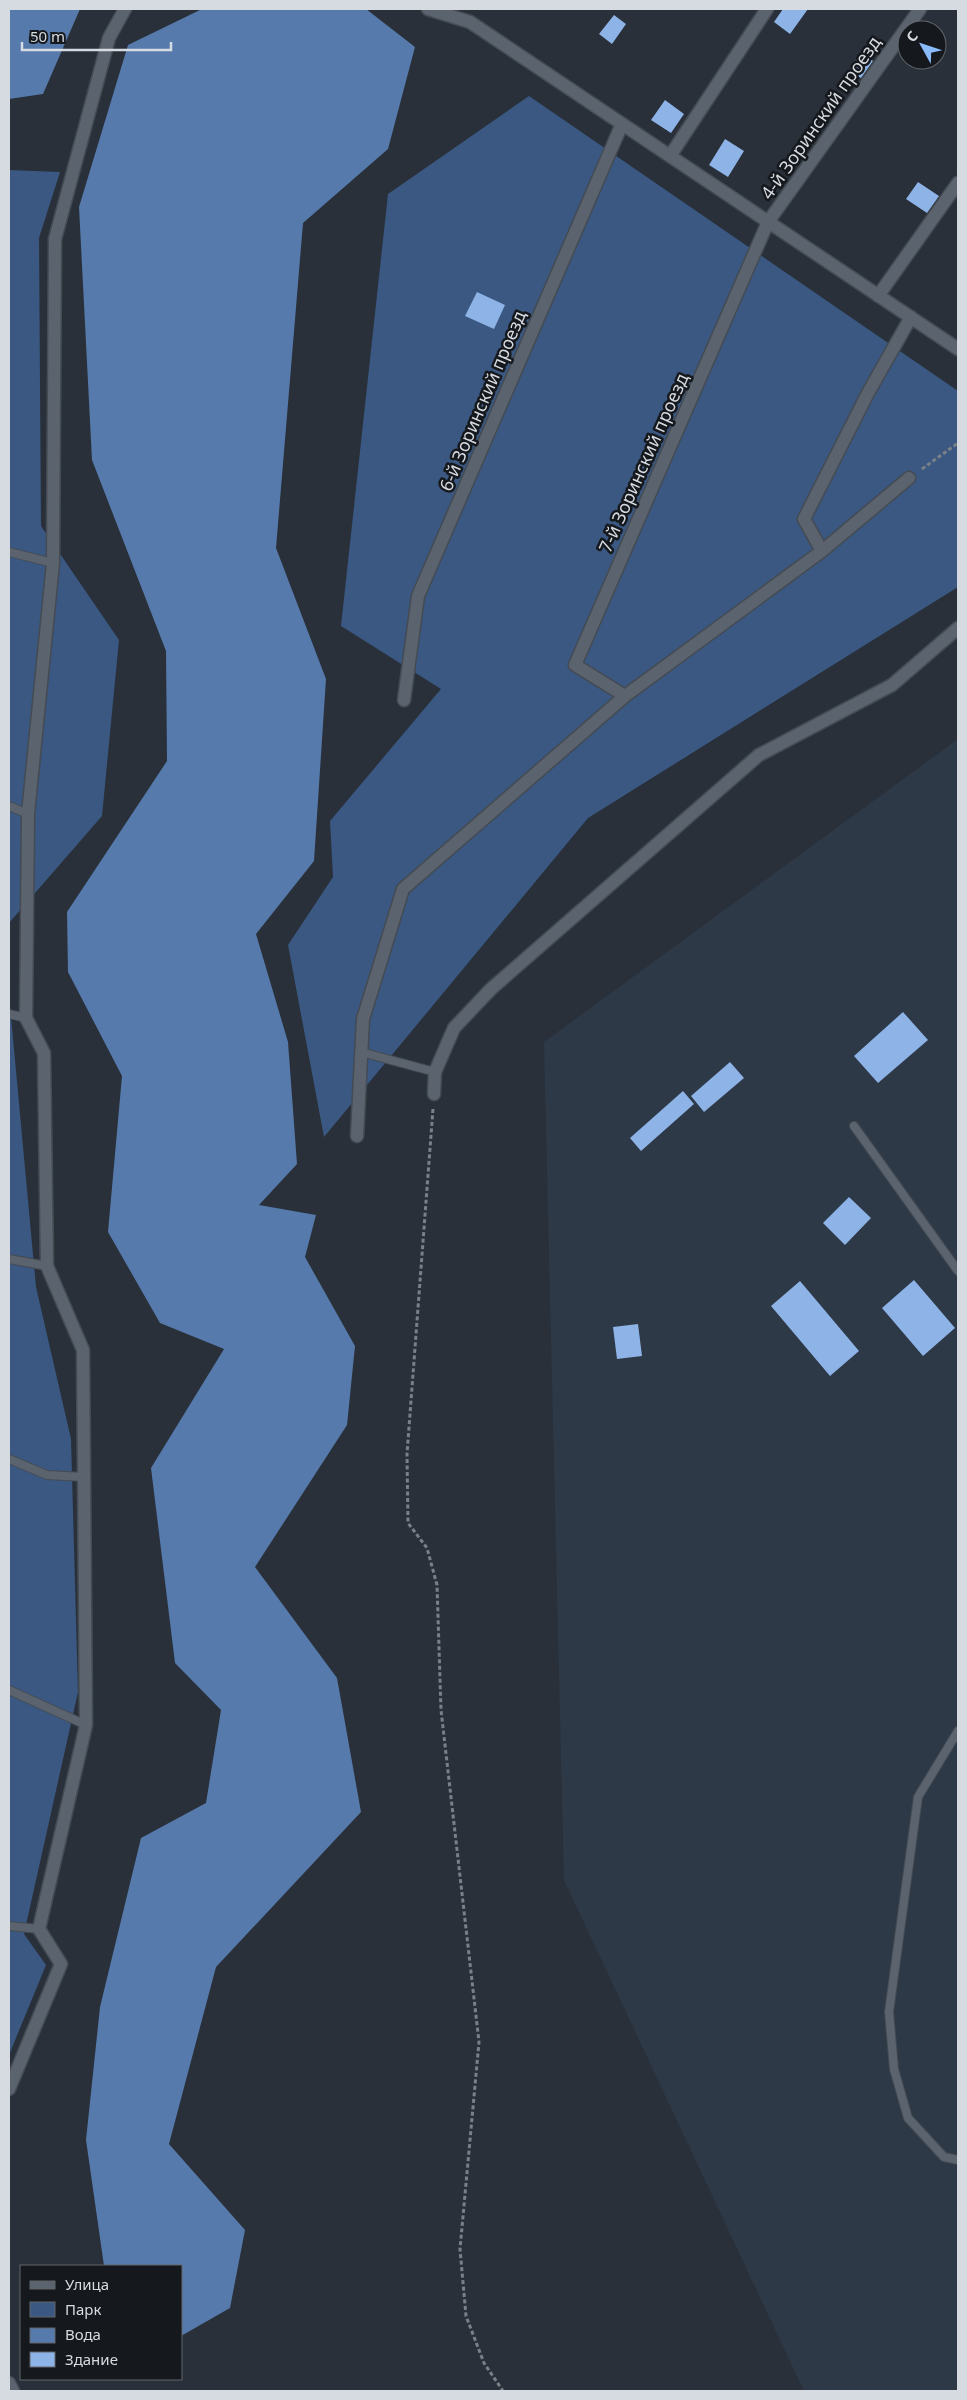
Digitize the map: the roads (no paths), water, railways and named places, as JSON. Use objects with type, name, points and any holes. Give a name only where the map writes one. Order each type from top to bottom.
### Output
[{"type":"street","points":[[9,2089],[61,1964],[39,1929],[86,1725],[83,1350],[47,1266],[44,1053],[26,1018],[28,814],[53,563],[55,239],[109,38],[125,9]]},
{"type":"street","points":[[428,9],[470,22],[958,349]]},
{"type":"street","points":[[670,156],[767,9]]},
{"type":"street","name":"4-й Зоринский проезд","points":[[768,222],[920,9]]},
{"type":"street","name":"6-й Зоринский проезд","points":[[404,700],[418,596],[622,124]]},
{"type":"street","points":[[878,296],[958,183]]},
{"type":"street","name":"7-й Зоринский проезд","points":[[625,696],[576,665],[768,222]]},
{"type":"street","points":[[822,551],[804,519],[868,393],[911,317]]},
{"type":"street","points":[[358,1136],[362,1020],[402,889],[625,696],[822,551],[909,478]]},
{"type":"street","points":[[434,1094],[435,1072],[454,1028],[491,988],[759,755],[892,685],[958,628]]},
{"type":"street","points":[[9,2383],[13,2391]]},
{"type":"lane","points":[[9,552],[53,563]]},
{"type":"lane","points":[[9,806],[28,814]]},
{"type":"lane","points":[[9,1014],[26,1018]]},
{"type":"lane","points":[[361,1052],[435,1072]]},
{"type":"lane","points":[[854,1126],[958,1271]]},
{"type":"lane","points":[[9,1259],[47,1266]]},
{"type":"lane","points":[[9,1459],[47,1475],[84,1477]]},
{"type":"lane","points":[[9,1690],[86,1725]]},
{"type":"lane","points":[[958,1731],[918,1797],[889,2012],[894,2069],[908,2118],[944,2157],[958,2160]]},
{"type":"lane","points":[[9,1926],[39,1929]]},
{"type":"water","points":[[9,9],[80,9],[43,94],[9,99]]},
{"type":"water","points":[[202,9],[366,9],[415,47],[388,149],[303,223],[276,548],[326,679],[314,861],[256,934],[288,1042],[297,1164],[259,1205],[316,1215],[305,1257],[355,1346],[347,1425],[255,1567],[337,1678],[361,1812],[216,1967],[169,2144],[245,2230],[230,2308],[182,2335],[182,2265],[104,2265],[86,2140],[100,2007],[141,1838],[206,1803],[221,1710],[175,1663],[151,1468],[224,1349],[160,1323],[108,1232],[122,1076],[68,972],[67,912],[167,761],[166,651],[92,460],[79,207],[128,45]]}]
